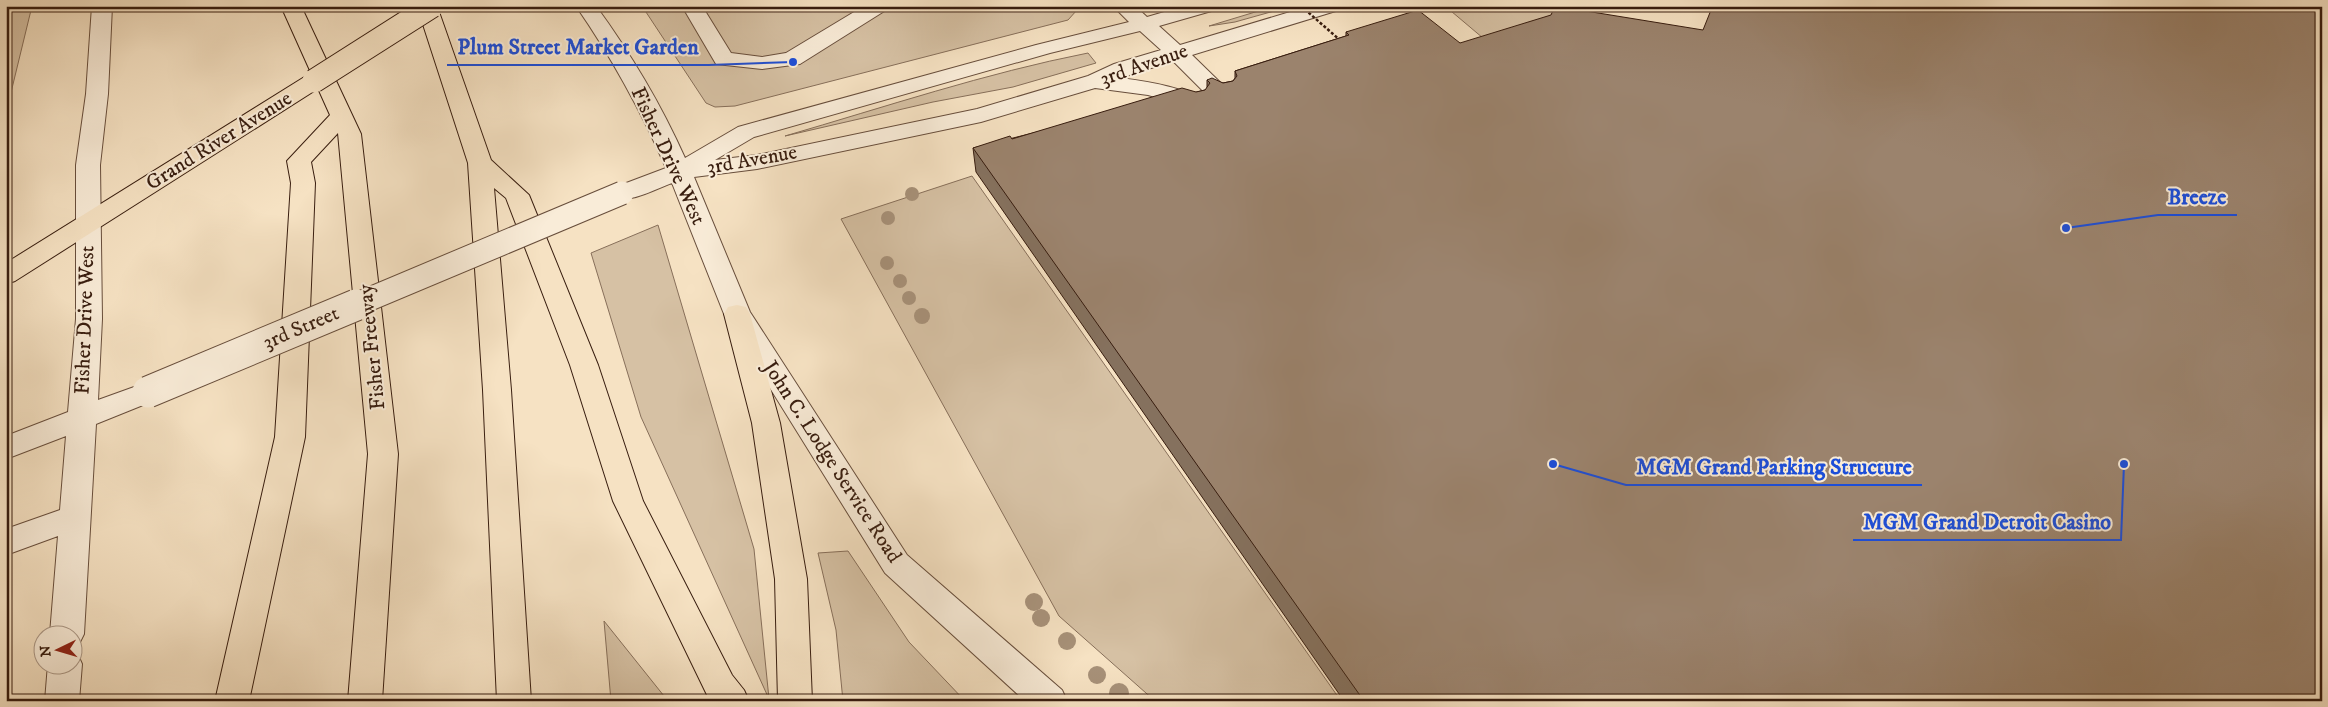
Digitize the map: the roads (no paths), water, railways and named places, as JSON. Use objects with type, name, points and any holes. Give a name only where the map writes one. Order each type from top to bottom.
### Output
[{"type":"main road","name":"Fisher Freeway","points":[[291,6],[350,134],[383,454],[366,701]]},
{"type":"main road","points":[[427,6],[480,163],[497,390],[514,701]]},
{"type":"main road","name":"Grand River Avenue","points":[[6,275],[432,6]]},
{"type":"main road","points":[[232,701],[290,437],[303,183],[299,162],[342,114]]},
{"type":"main road","points":[[480,163],[517,195],[584,365],[628,501],[720,686],[732,701]]},
{"type":"main road","points":[[737,314],[766,423],[791,580],[795,701]]},
{"type":"street","name":"Fisher Drive West","points":[[68,624],[89,319],[88,165],[97,94],[102,6]]},
{"type":"street","name":"Fisher Drive West","points":[[586,6],[617,50],[658,123],[694,205],[703,232],[737,314]]},
{"type":"street","points":[[692,6],[724,59],[762,63],[792,59],[879,6]]},
{"type":"street","points":[[1123,6],[1177,52],[1223,98]]},
{"type":"street","name":"3rd Avenue","points":[[678,172],[746,132],[1043,49],[1208,6]]},
{"type":"street","name":"3rd Avenue","points":[[678,172],[757,162],[981,115],[1096,81],[1122,69],[1332,6]]},
{"type":"street","points":[[1096,81],[1151,88],[1180,97],[1196,107]]},
{"type":"street","name":"3rd Street","points":[[6,448],[148,392],[622,193],[678,172]]},
{"type":"street","name":"John C. Lodge Service Road","points":[[737,314],[896,564],[1050,701]]},
{"type":"street","points":[[6,542],[74,518]]},
{"type":"street","points":[[62,701],[64,674]]},
{"type":"place","name":"Plum Street Market Garden","points":[[793,62]]},
{"type":"place","name":"Breeze","points":[[2066,228]]},
{"type":"place","name":"MGM Grand Parking Structure","points":[[1553,464]]},
{"type":"place","name":"MGM Grand Detroit Casino","points":[[2124,464]]}]
